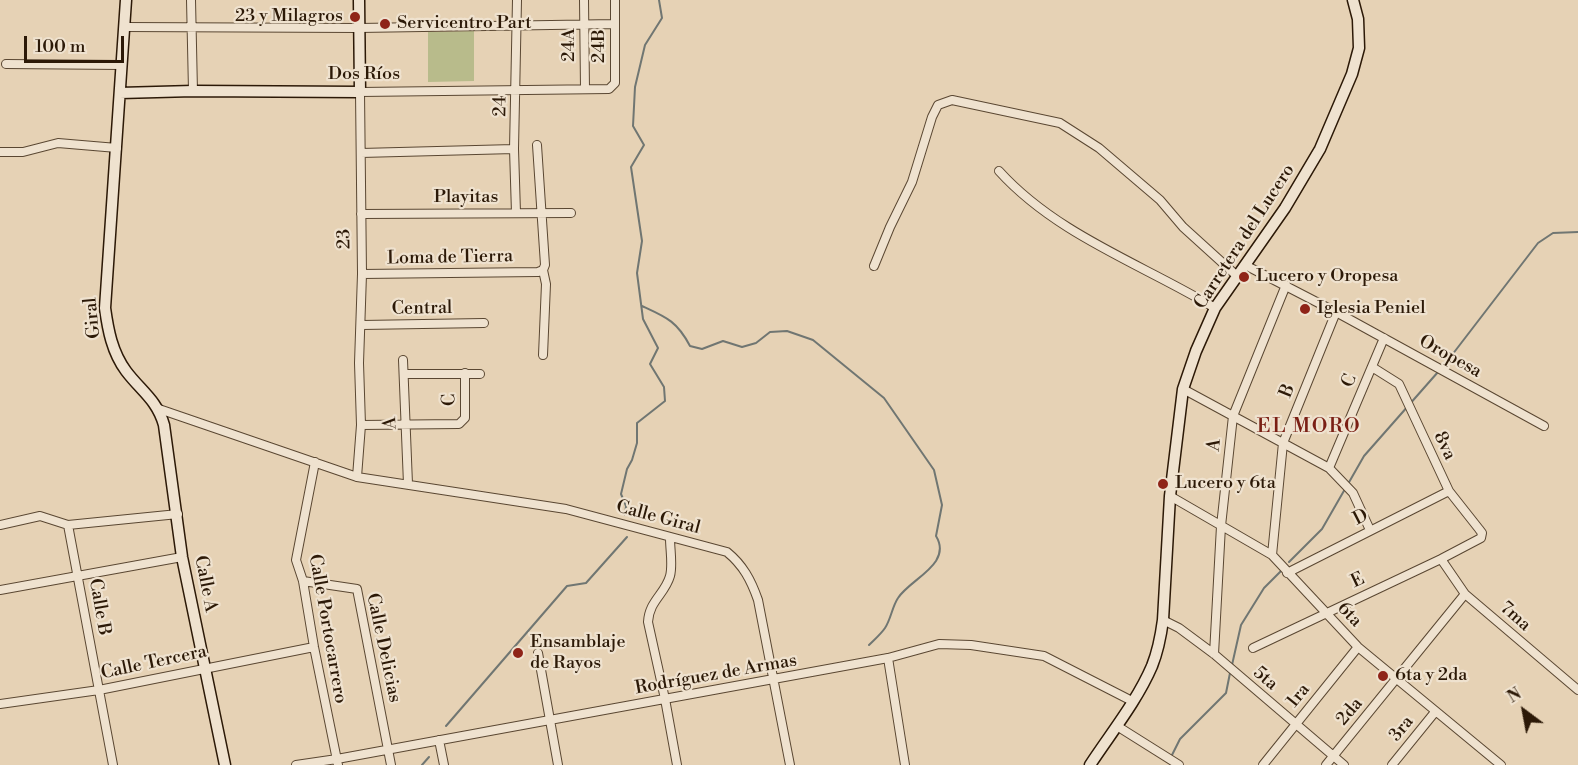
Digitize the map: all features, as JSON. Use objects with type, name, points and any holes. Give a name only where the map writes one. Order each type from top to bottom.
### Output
[{"type":"street","name":"Giral","points":[[126,0],[105,308],[108,332],[114,349],[124,369],[159,408],[357,477]]},
{"type":"street","points":[[191,0],[193,91]]},
{"type":"street","name":"23","points":[[357,477],[361,425],[359,363],[362,326],[359,0]]},
{"type":"street","name":"24","points":[[516,213],[514,149],[517,0]]},
{"type":"street","name":"24A","points":[[584,0],[585,89]]},
{"type":"street","name":"24B","points":[[609,88],[615,83],[615,0]]},
{"type":"street","name":"Carretera del Lucero","points":[[1090,765],[1152,666],[1160,639],[1170,496],[1183,389],[1196,351],[1215,308],[1285,208],[1320,149],[1352,74],[1359,48],[1358,20],[1353,0]]},
{"type":"street","points":[[124,27],[359,28],[615,24]]},
{"type":"street","points":[[6,64],[121,64]]},
{"type":"street","name":"Dos Ríos","points":[[120,93],[516,91],[609,88]]},
{"type":"street","points":[[874,266],[912,182],[932,117],[938,105],[952,100],[1060,123],[1099,148],[1160,200],[1183,227],[1237,276]]},
{"type":"street","points":[[0,152],[23,152],[58,143],[117,148]]},
{"type":"street","points":[[537,145],[545,265],[540,271],[546,284],[543,355]]},
{"type":"street","points":[[361,153],[514,149]]},
{"type":"street","points":[[999,171],[1020,194],[1083,237],[1215,308]]},
{"type":"street","name":"Playitas","points":[[361,214],[571,213]]},
{"type":"street","name":"Oropesa","points":[[1245,265],[1286,285],[1544,426]]},
{"type":"street","name":"Loma de Tierra","points":[[362,274],[540,271]]},
{"type":"street","name":"A","points":[[1214,654],[1221,526],[1233,416],[1286,285]]},
{"type":"street","name":"B","points":[[1272,555],[1283,443],[1336,312]]},
{"type":"street","name":"Central","points":[[362,326],[484,323]]},
{"type":"street","name":"C","points":[[1329,468],[1384,338]]},
{"type":"street","name":"A","points":[[403,360],[408,484]]},
{"type":"street","name":"8va","points":[[1372,367],[1399,384],[1449,491],[1482,533],[1477,542]]},
{"type":"street","points":[[404,374],[480,374]]},
{"type":"street","name":"C","points":[[406,426],[459,424],[465,418],[465,374]]},
{"type":"street","points":[[1183,389],[1329,468],[1353,493],[1370,530]]},
{"type":"street","name":"Calle A","points":[[159,408],[164,425],[178,514],[182,557],[225,765]]},
{"type":"street","points":[[361,425],[406,426]]},
{"type":"street","name":"Calle Portocarrero","points":[[315,462],[296,555],[338,762]]},
{"type":"street","name":"Calle Giral","points":[[357,477],[566,509],[727,552],[738,561],[751,580],[758,600],[790,765]]},
{"type":"street","name":"D","points":[[1287,573],[1449,491]]},
{"type":"street","name":"6ta","points":[[1170,496],[1272,555],[1358,646],[1501,765]]},
{"type":"street","points":[[0,525],[40,516],[68,525],[178,514]]},
{"type":"street","name":"Calle B","points":[[68,525],[112,765]]},
{"type":"street","points":[[670,538],[670,575],[652,603],[648,622],[665,699],[676,765]]},
{"type":"street","name":"E","points":[[1253,648],[1477,542]]},
{"type":"street","points":[[0,590],[182,557]]},
{"type":"street","name":"7ma","points":[[1441,559],[1465,594],[1578,690]]},
{"type":"street","name":"Calle Delicias","points":[[303,581],[357,589],[392,765]]},
{"type":"street","name":"2da","points":[[1326,765],[1465,594]]},
{"type":"street","name":"5ta","points":[[1163,620],[1179,628],[1214,654],[1344,765]]},
{"type":"street","name":"Rodríguez de Armas","points":[[296,765],[338,762],[388,749],[888,658],[939,644],[970,645],[1044,656],[1132,701]]},
{"type":"street","name":"1ra","points":[[1263,765],[1358,646]]},
{"type":"street","name":"Calle Tercera","points":[[0,704],[99,690],[314,647]]},
{"type":"street","points":[[538,653],[558,765]]},
{"type":"street","points":[[888,658],[905,765]]},
{"type":"street","name":"3ra","points":[[1392,765],[1435,712]]},
{"type":"street","points":[[1116,726],[1173,762]]},
{"type":"street","points":[[439,740],[444,765]]},
{"type":"green space","points":[[474,31],[474,81],[428,82],[428,32]]},
{"type":"waterway","points":[[625,515],[626,506],[621,494],[637,443],[637,423],[665,401],[664,387],[650,364],[658,348],[643,319],[637,273],[642,241],[631,167],[644,145],[633,126],[635,87],[645,45],[662,18],[659,0]]},
{"type":"waterway","points":[[1442,368],[1538,243],[1553,233],[1578,232]]},
{"type":"waterway","points":[[642,306],[658,313],[675,325],[690,346],[702,349],[723,341],[742,347],[756,343],[770,332],[787,331],[813,340],[884,398],[934,470],[942,505],[936,536],[940,546],[939,555],[935,563],[898,598],[885,628],[869,645]]},
{"type":"waterway","points":[[1348,484],[1364,456],[1438,372]]},
{"type":"waterway","points":[[1289,562],[1322,529],[1345,489]]},
{"type":"waterway","points":[[446,726],[567,586],[586,583],[627,537]]},
{"type":"waterway","points":[[1232,665],[1241,625],[1264,588],[1282,570]]},
{"type":"waterway","points":[[1171,757],[1180,739],[1226,693],[1230,673]]},
{"type":"waterway","points":[[422,765],[429,757]]},
{"type":"place","name":"23 y Milagros","points":[[355,17]]},
{"type":"place","name":"Servicentro Part","points":[[385,24]]},
{"type":"place","name":"Lucero y Oropesa","points":[[1244,277]]},
{"type":"place","name":"Iglesia Peniel","points":[[1305,309]]},
{"type":"place","name":"Lucero y 6ta","points":[[1163,484]]},
{"type":"place","name":"Ensamblaje de Rayos","points":[[518,653]]},
{"type":"place","name":"6ta y 2da","points":[[1383,676]]},
{"type":"district","name":"EL MORO","points":[[1309,427]]}]
